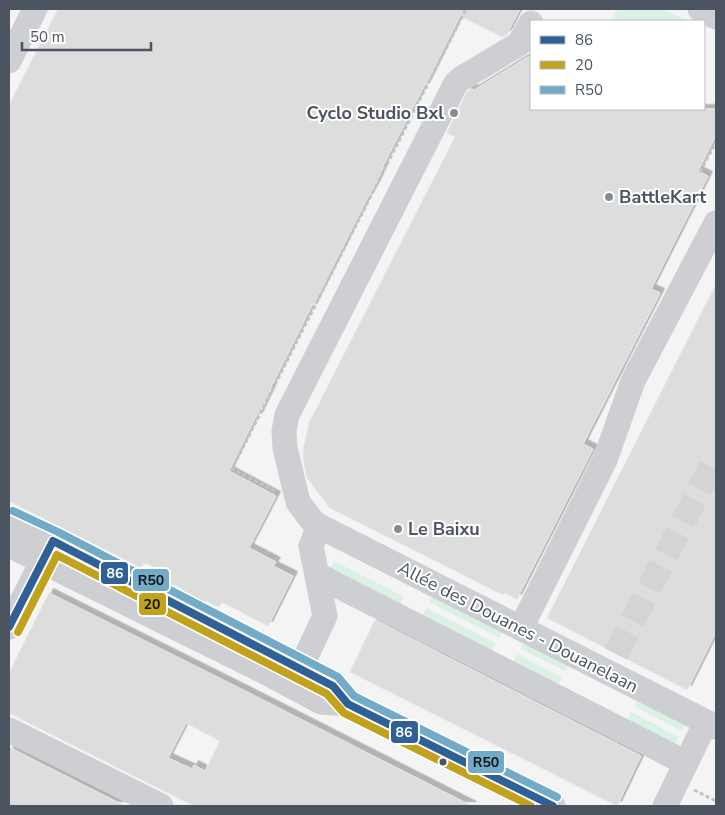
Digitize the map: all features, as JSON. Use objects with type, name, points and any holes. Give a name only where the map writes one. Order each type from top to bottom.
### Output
[{"type":"street","points":[[9,29],[19,9]]},
{"type":"street","points":[[700,9],[716,17]]},
{"type":"street","points":[[9,61],[42,12]]},
{"type":"street","name":"Allée des Douanes - Douanelaan","points":[[530,25],[519,44],[456,83],[287,414],[284,431],[285,448],[298,502],[312,522],[521,628],[611,663],[711,724]]},
{"type":"street","points":[[521,628],[605,460],[633,381],[669,298],[716,223]]},
{"type":"street","points":[[9,520],[47,551],[296,678],[332,686],[348,704],[542,804]]},
{"type":"street","points":[[296,678],[325,616],[311,546],[320,526]]},
{"type":"street","points":[[9,545],[47,551]]},
{"type":"street","points":[[9,627],[47,551]]},
{"type":"street","points":[[317,575],[686,763]]},
{"type":"street","points":[[665,806],[686,763],[711,724]]},
{"type":"street","points":[[9,730],[161,806]]},
{"type":"street","points":[[659,749],[665,806]]},
{"type":"path","points":[[266,486],[232,469],[466,9]]},
{"type":"path","points":[[700,172],[716,144]]},
{"type":"path","points":[[693,789],[716,801]]},
{"type":"green space","points":[[618,9],[663,9],[686,20],[612,20]]},
{"type":"green space","points":[[334,561],[404,597],[398,608],[328,572]]},
{"type":"green space","points":[[435,591],[505,627],[499,638],[429,602]]},
{"type":"green space","points":[[426,608],[496,643],[490,655],[420,620]]},
{"type":"green space","points":[[526,638],[571,661],[565,671],[520,649]]},
{"type":"green space","points":[[517,654],[562,677],[556,689],[511,666]]},
{"type":"green space","points":[[639,695],[688,720],[682,731],[634,706]]},
{"type":"green space","points":[[631,712],[679,737],[673,748],[625,723]]},
{"type":"building","points":[[58,9],[520,9],[507,34],[502,37],[460,16],[229,471],[276,496],[249,548],[276,562],[273,566],[293,576],[268,626],[222,602],[219,607],[206,601],[205,603],[181,591],[182,589],[169,582],[172,577],[144,562],[141,568],[9,501],[9,105]]},
{"type":"building","points":[[530,56],[530,110],[716,109],[716,135],[698,171],[708,176],[651,289],[660,293],[583,444],[593,449],[517,599],[504,593],[503,595],[330,508],[307,478],[304,465],[303,451],[309,423],[455,137],[447,133],[467,92],[472,89],[474,90]]},
{"type":"building","points":[[716,284],[716,632],[687,690],[547,618]]},
{"type":"building","points":[[49,593],[472,806],[194,806],[9,713],[9,673]],"holes":[[[186,723],[220,741],[205,771],[194,765],[192,769],[168,758]]]},
{"type":"building","points":[[375,620],[641,756],[617,806],[350,672]]},
{"type":"building","points":[[9,747],[32,759],[125,806],[9,806]]},
{"type":"tunnel","points":[[616,654],[716,457]]},
{"type":"transit line","name":"R50","points":[[13,511],[58,532],[338,677],[354,696],[557,797]]},
{"type":"transit line","name":"86","points":[[9,627],[53,541],[333,686],[348,704],[553,806]]},
{"type":"transit line","name":"20","points":[[18,632],[57,555],[327,694],[344,713],[531,806]]},
{"type":"place","name":"Cyclo Studio Bxl","points":[[454,113]]},
{"type":"place","name":"BattleKart","points":[[609,197]]},
{"type":"place","name":"Le Baixu","points":[[398,529]]}]
